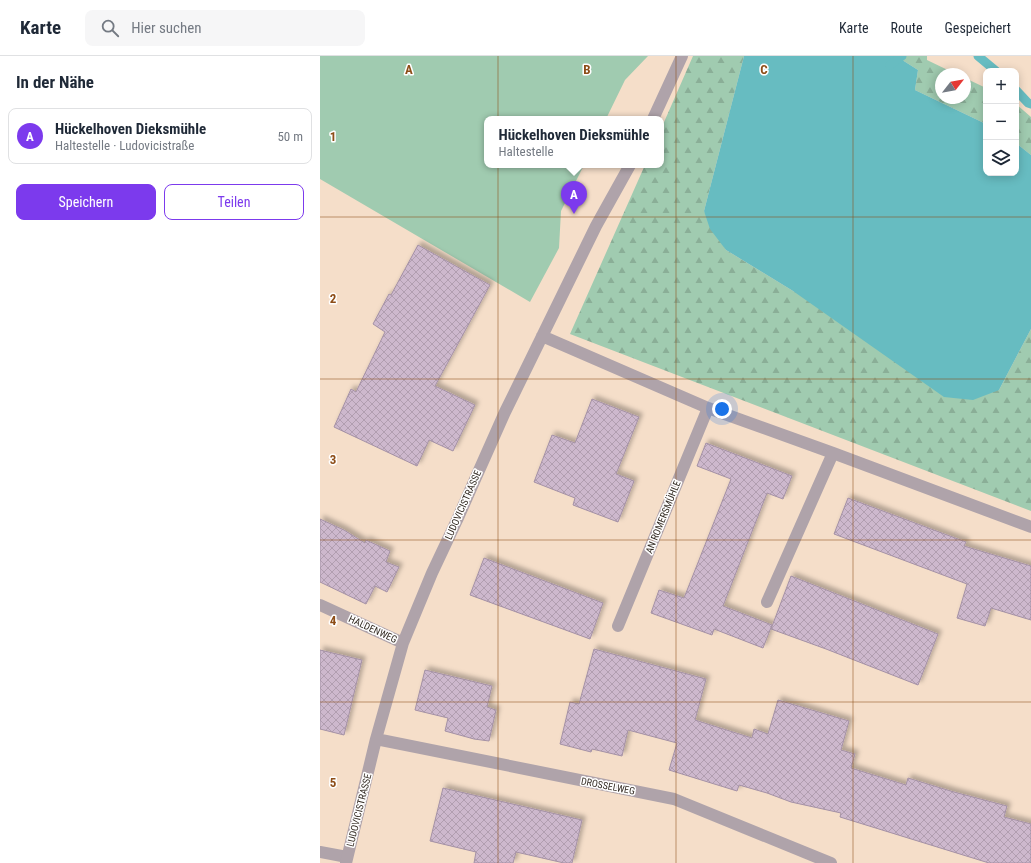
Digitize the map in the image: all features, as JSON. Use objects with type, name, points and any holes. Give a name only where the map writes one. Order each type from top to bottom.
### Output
[{"type":"street","points":[[654,116],[682,56]]},
{"type":"street","name":"LUDOVICISTRASSE","points":[[346,860],[376,739],[403,643],[432,573],[505,412],[596,226],[628,168]]},
{"type":"street","points":[[542,336],[708,408],[1031,527]]},
{"type":"street","name":"AN ROMERSMÜHLE","points":[[618,626],[708,408]]},
{"type":"street","points":[[767,602],[833,453]]},
{"type":"street","name":"HALDENWEG","points":[[320,604],[403,643]]},
{"type":"street","name":"DROSSELWEG","points":[[376,739],[674,799],[831,863]]},
{"type":"street","points":[[320,852],[346,860]]},
{"type":"green space","points":[[320,56],[648,56],[625,80],[607,116],[484,116],[484,168],[582,168],[561,211],[559,248],[530,302],[320,179]]},
{"type":"green space","points":[[693,56],[744,56],[704,211],[726,250],[793,291],[999,390],[1031,329],[1031,511],[570,334],[644,168],[664,168],[664,122]]},
{"type":"green space","points":[[896,56],[927,56],[927,60],[944,68],[935,68],[935,100],[915,90],[918,70]]},
{"type":"green space","points":[[971,81],[983,87],[983,123],[944,104],[971,104]]},
{"type":"green space","points":[[1019,107],[1031,117],[1031,155],[1019,145]]},
{"type":"water","points":[[744,56],[896,56],[918,70],[915,90],[935,100],[935,104],[944,104],[983,123],[983,176],[1019,176],[1019,145],[1031,155],[1031,329],[999,390],[973,400],[944,397],[793,291],[726,250],[710,229],[704,211]]},
{"type":"building","points":[[418,245],[490,285],[435,386],[475,405],[453,451],[429,440],[417,466],[334,427],[351,389],[356,392],[385,332],[373,324],[389,294],[391,295]]},
{"type":"building","points":[[592,399],[639,417],[616,474],[634,481],[618,522],[573,505],[575,498],[534,482],[552,435],[575,443]]},
{"type":"building","points":[[706,443],[792,476],[783,499],[767,493],[723,606],[772,625],[763,648],[714,629],[712,635],[651,613],[659,590],[684,598],[731,479],[697,466]]},
{"type":"building","points":[[848,498],[966,542],[964,546],[1031,566],[1031,620],[991,608],[985,626],[957,618],[967,584],[834,534]]},
{"type":"building","points":[[320,519],[344,530],[365,543],[366,540],[390,551],[386,562],[399,567],[387,592],[375,586],[366,604],[320,582]]},
{"type":"building","points":[[484,558],[603,603],[590,639],[470,595]]},
{"type":"building","points":[[791,576],[938,634],[918,685],[771,629]]},
{"type":"building","points":[[594,649],[706,679],[695,720],[752,738],[754,729],[768,734],[778,700],[849,721],[841,750],[855,754],[851,768],[906,785],[908,778],[1007,806],[1004,817],[1031,824],[1031,863],[989,863],[840,817],[841,813],[791,802],[739,785],[737,791],[669,770],[677,743],[628,730],[622,756],[592,749],[591,752],[560,744],[570,702],[579,704]]},
{"type":"building","points":[[320,650],[362,660],[344,735],[320,729]]},
{"type":"building","points":[[425,670],[492,686],[487,707],[496,710],[489,741],[474,739],[445,731],[448,718],[415,710]]},
{"type":"building","points":[[443,788],[582,820],[572,863],[564,863],[516,852],[513,863],[474,863],[476,852],[430,841]]},
{"type":"waterway","points":[[890,65],[902,56]]},
{"type":"waterway","points":[[978,56],[992,68]]},
{"type":"waterway","points":[[1019,93],[1028,103],[1031,104]]},
{"type":"place","name":"Hückelhoven Dieksmühle","points":[[574,214]]}]
